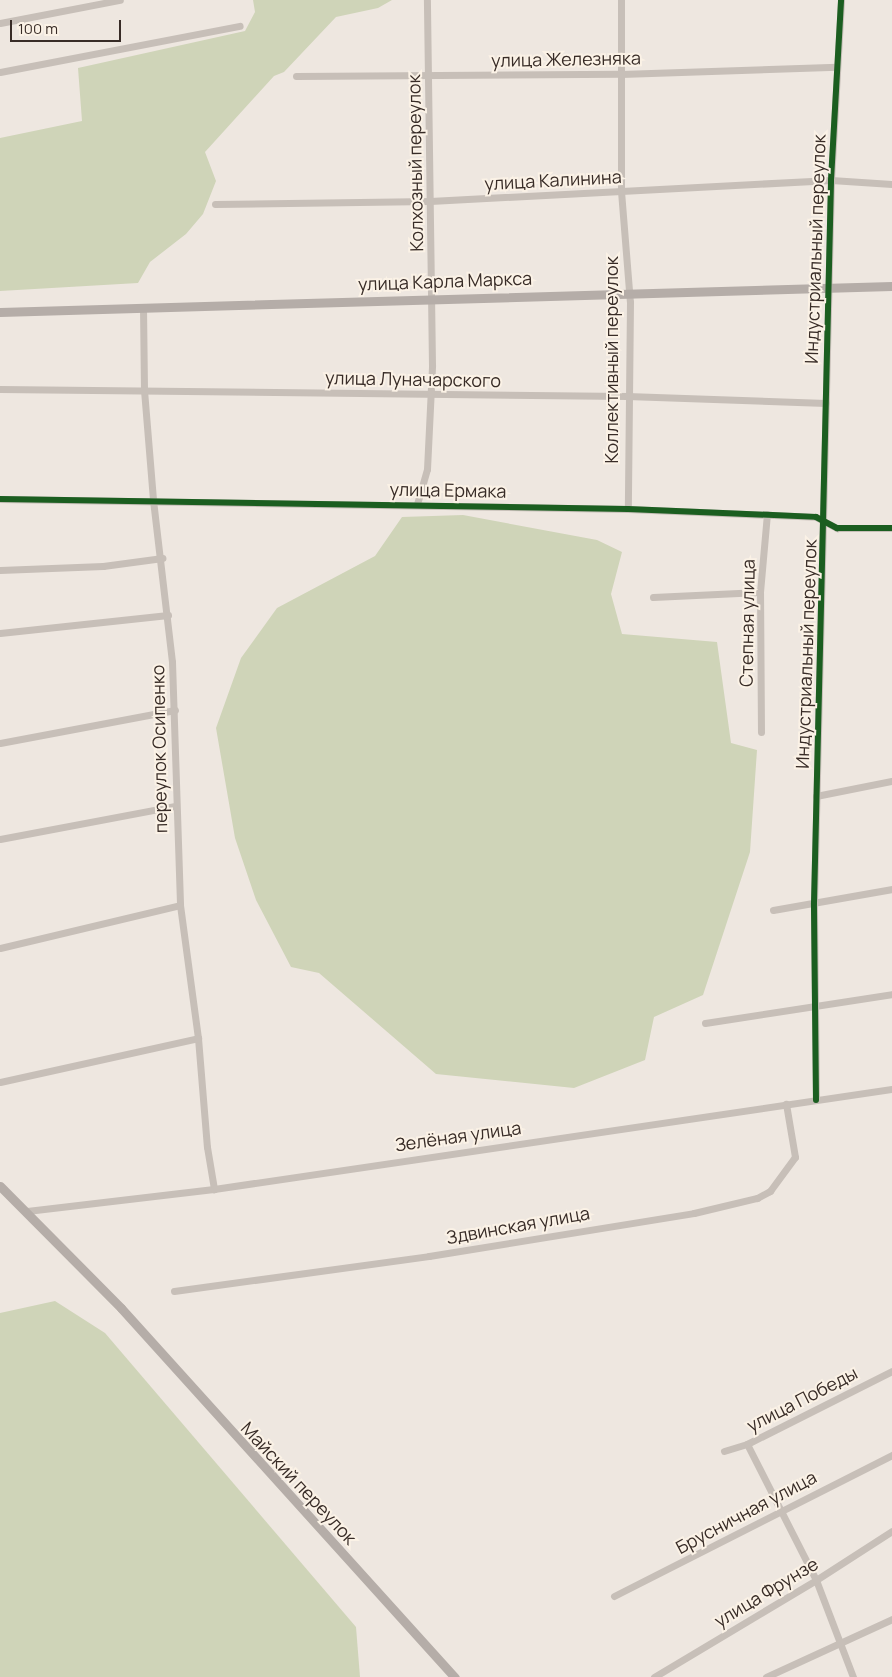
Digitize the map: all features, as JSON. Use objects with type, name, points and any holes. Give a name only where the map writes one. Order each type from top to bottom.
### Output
[{"type":"main road","name":"улица Карла Маркса","points":[[0,312],[432,297],[828,286],[892,286]]},
{"type":"main road","name":"Майский переулок","points":[[0,1186],[27,1211],[121,1308],[456,1677]]},
{"type":"street","points":[[0,24],[120,0]]},
{"type":"street","name":"Колхозный переулок","points":[[417,504],[427,469],[432,297],[430,76],[427,0]]},
{"type":"street","name":"Коллективный переулок","points":[[621,0],[621,191],[629,292],[627,396],[628,509]]},
{"type":"street","name":"Индустриальный переулок","points":[[816,1100],[814,903],[816,796],[825,523],[831,180],[841,0]]},
{"type":"street","points":[[0,72],[240,26]]},
{"type":"street","name":"улица Железняка","points":[[296,76],[621,74],[837,67]]},
{"type":"street","name":"улица Калинина","points":[[215,204],[430,201],[831,180],[892,184]]},
{"type":"street","name":"переулок Осипенко","points":[[143,307],[144,390],[153,500],[168,615],[175,710],[174,806],[180,905],[198,1038],[207,1147],[214,1189]]},
{"type":"street","name":"улица Луначарского","points":[[0,390],[627,396],[826,403]]},
{"type":"street","name":"улица Ермака","points":[[0,499],[417,504],[628,509],[816,517],[837,528],[892,528]]},
{"type":"street","name":"Степная улица","points":[[761,732],[760,592],[767,514]]},
{"type":"street","points":[[0,570],[103,566],[162,558]]},
{"type":"street","points":[[653,597],[760,592]]},
{"type":"street","points":[[0,633],[168,615]]},
{"type":"street","points":[[0,743],[175,710]]},
{"type":"street","points":[[816,796],[892,781]]},
{"type":"street","points":[[0,839],[174,806]]},
{"type":"street","points":[[773,910],[892,889]]},
{"type":"street","points":[[0,948],[180,905]]},
{"type":"street","points":[[705,1023],[892,994]]},
{"type":"street","points":[[0,1082],[198,1038]]},
{"type":"street","name":"Зелёная улица","points":[[27,1211],[214,1189],[892,1089]]},
{"type":"street","name":"Здвинская улица","points":[[174,1291],[429,1256],[694,1214],[757,1198],[770,1191],[795,1157],[786,1104]]},
{"type":"street","name":"улица Победы","points":[[724,1451],[747,1444],[892,1371]]},
{"type":"street","points":[[747,1444],[816,1580],[852,1677]]},
{"type":"street","name":"Брусничная улица","points":[[614,1596],[781,1514],[797,1502],[892,1455]]},
{"type":"street","name":"улица Фрунзе","points":[[654,1677],[816,1580],[892,1530]]},
{"type":"street","points":[[766,1677],[892,1619]]},
{"type":"green space","points":[[253,0],[392,0],[378,8],[336,17],[284,72],[274,76],[205,152],[216,181],[203,214],[186,234],[150,262],[138,283],[0,291],[0,138],[82,121],[78,68],[245,31],[255,12]]},
{"type":"green space","points":[[463,515],[597,540],[622,552],[611,594],[622,634],[717,642],[731,743],[757,750],[750,852],[703,995],[654,1017],[645,1060],[574,1088],[436,1074],[319,973],[291,967],[256,900],[235,838],[216,728],[241,658],[277,608],[375,556],[402,517]]},
{"type":"green space","points":[[55,1301],[105,1333],[356,1627],[360,1677],[0,1677],[0,1313]]},
{"type":"cycle path","points":[[816,1100],[814,903],[831,180],[841,0]]},
{"type":"cycle path","points":[[0,499],[628,509],[816,517],[837,528],[892,528]]}]
